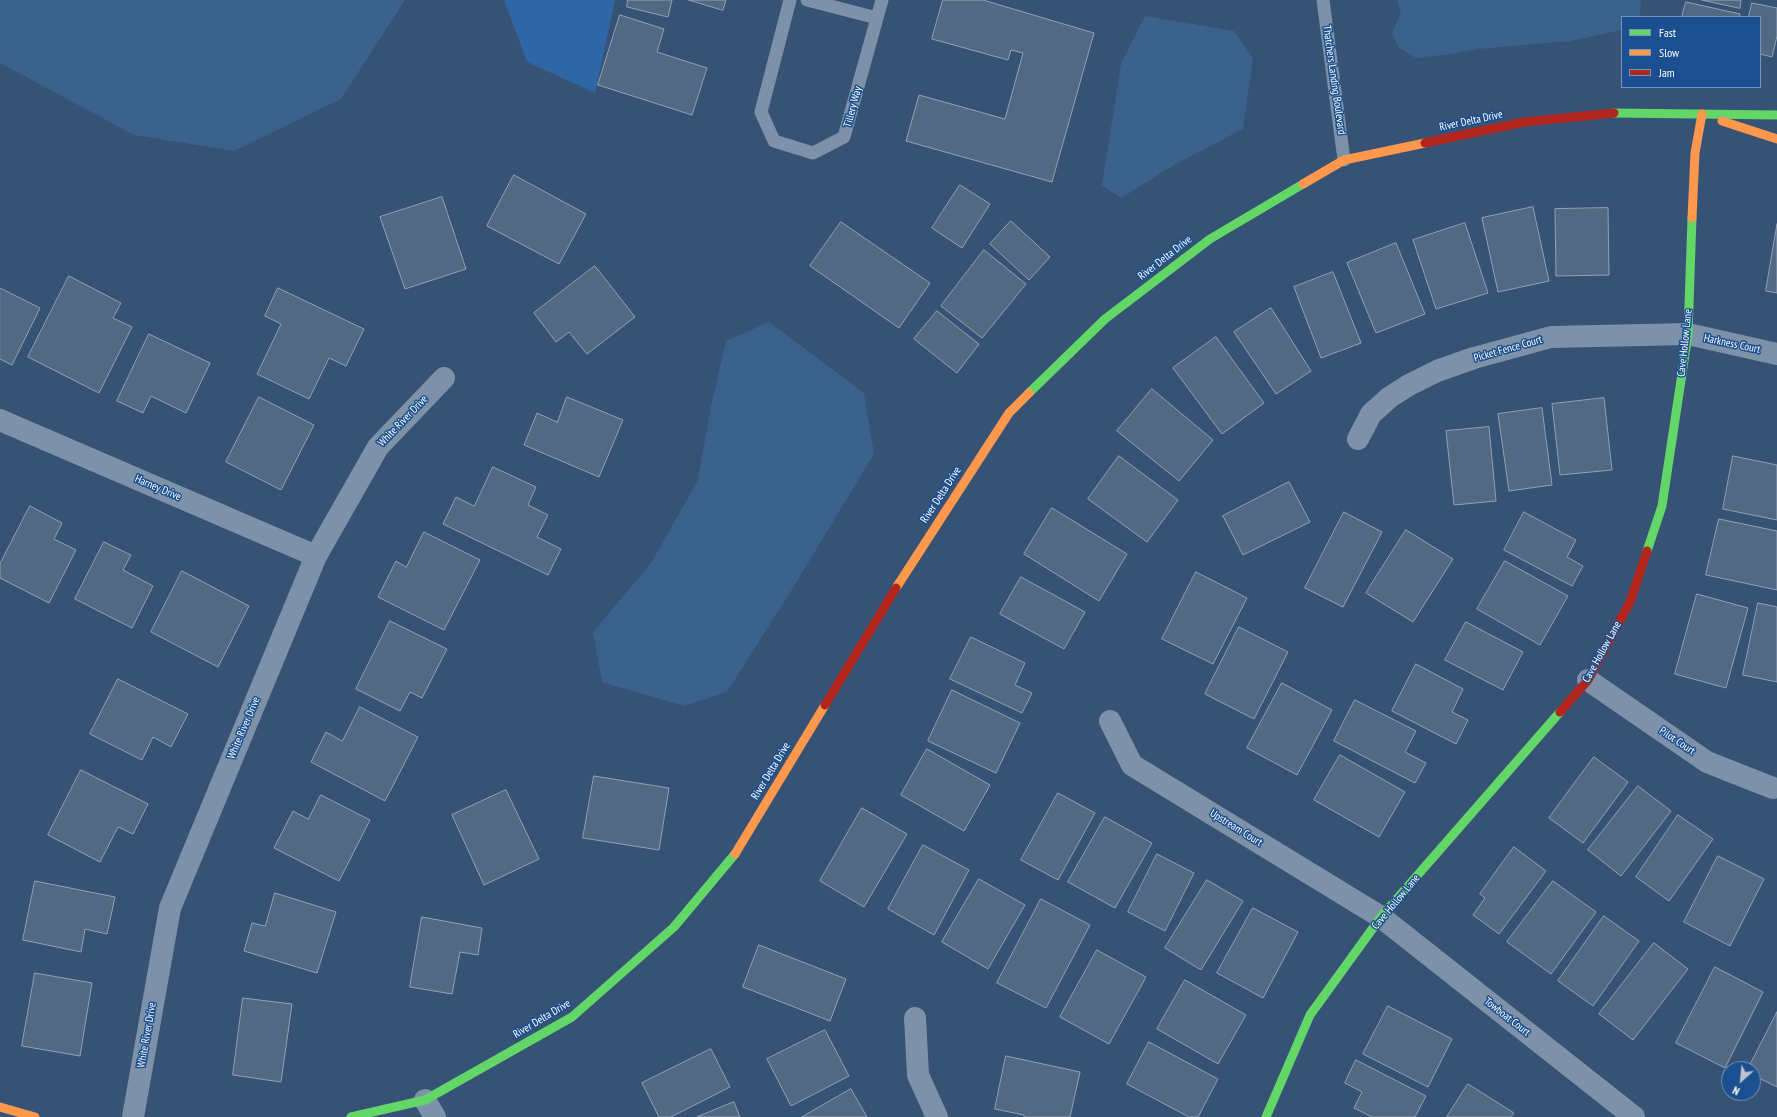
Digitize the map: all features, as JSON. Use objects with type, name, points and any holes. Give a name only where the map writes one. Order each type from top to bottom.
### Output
[{"type":"street","name":"River Delta Drive","points":[[351,1117],[430,1108],[572,1017],[674,927],[735,854],[918,553],[1009,413],[1105,319],[1210,239],[1344,160],[1524,122],[1615,113],[1777,115]]},
{"type":"street","name":"River Delta Drive","points":[[1702,114],[1777,139]]},
{"type":"street","name":"Cave Hollow Lane","points":[[1266,1117],[1310,1015],[1381,917],[1588,680],[1630,602],[1662,506],[1688,334],[1695,153],[1702,114]]},
{"type":"street","name":"Harkness Court","points":[[1688,334],[1777,354]]},
{"type":"street","name":"Picket Fence Court","points":[[1358,439],[1371,414],[1390,397],[1437,371],[1474,358],[1551,337],[1688,334]]},
{"type":"street","name":"White River Drive","points":[[133,1117],[170,908],[316,556],[378,447],[444,378]]},
{"type":"street","name":"Harney Drive","points":[[0,420],[316,556]]},
{"type":"street","name":"Pilot Court","points":[[1588,680],[1707,762],[1773,788]]},
{"type":"street","name":"Upstream Court","points":[[1110,720],[1132,764],[1381,917]]},
{"type":"street","name":"Towboat Court","points":[[1381,917],[1634,1117]]},
{"type":"street","points":[[915,1018],[918,1075],[937,1117]]},
{"type":"street","points":[[0,1107],[34,1117]]},
{"type":"lane","name":"Tillery Way","points":[[790,0],[761,112],[774,141],[814,153],[844,137],[882,0]]},
{"type":"lane","points":[[807,0],[877,18]]},
{"type":"lane","name":"Thatchers Landing Boulevard","points":[[1323,0],[1344,160]]},
{"type":"shaded area","points":[[0,0],[405,0],[341,99],[234,151],[134,135],[0,63]]},
{"type":"shaded area","points":[[504,0],[615,0],[595,93],[527,62]]},
{"type":"shaded area","points":[[1397,0],[1641,0],[1640,16],[1621,16],[1621,30],[1571,41],[1478,49],[1416,58],[1398,47],[1392,33],[1401,13]]},
{"type":"shaded area","points":[[1145,16],[1234,31],[1253,58],[1243,129],[1174,165],[1121,198],[1102,185],[1121,64]]},
{"type":"shaded area","points":[[769,322],[864,393],[874,454],[791,591],[727,692],[684,706],[602,682],[593,632],[651,563],[698,480],[711,406],[726,341]]},
{"type":"building","points":[[628,0],[672,0],[668,17],[627,7]]},
{"type":"building","points":[[689,0],[726,0],[723,10]]},
{"type":"building","points":[[943,0],[983,0],[1094,33],[1052,182],[906,141],[919,95],[1005,119],[1023,53],[1011,50],[1008,60],[932,39]]},
{"type":"building","points":[[1702,0],[1741,0],[1740,8]]},
{"type":"building","points":[[1686,2],[1740,14],[1739,16],[1682,16]]},
{"type":"building","points":[[1752,3],[1777,8],[1777,36],[1772,57],[1761,54],[1761,16],[1749,16]]},
{"type":"building","points":[[620,15],[664,29],[657,52],[707,68],[692,115],[598,85]]},
{"type":"building","points":[[514,175],[586,214],[559,264],[487,226]]},
{"type":"building","points":[[960,185],[990,204],[962,248],[932,228]]},
{"type":"building","points":[[442,197],[466,269],[405,289],[380,217]]},
{"type":"building","points":[[1533,207],[1549,281],[1498,292],[1482,218]]},
{"type":"building","points":[[1608,208],[1609,275],[1556,276],[1555,209]]},
{"type":"building","points":[[1011,221],[1050,257],[1029,280],[990,244]]},
{"type":"building","points":[[841,222],[930,283],[899,328],[810,266]]},
{"type":"building","points":[[1465,223],[1488,293],[1436,309],[1413,240]]},
{"type":"building","points":[[1777,224],[1777,293],[1766,291]]},
{"type":"building","points":[[1396,243],[1425,314],[1376,333],[1347,263]]},
{"type":"building","points":[[984,250],[1026,284],[982,338],[941,306]]},
{"type":"building","points":[[595,266],[635,317],[587,354],[569,332],[556,342],[534,313]]},
{"type":"building","points":[[1333,272],[1361,343],[1321,358],[1294,287]]},
{"type":"building","points":[[69,276],[121,303],[113,318],[132,327],[99,393],[28,357]]},
{"type":"building","points":[[0,288],[40,308],[12,365],[0,359]]},
{"type":"building","points":[[278,288],[364,329],[346,366],[329,358],[309,399],[257,374],[281,324],[265,316]]},
{"type":"building","points":[[1271,308],[1311,371],[1276,394],[1234,332]]},
{"type":"building","points":[[937,311],[979,344],[957,373],[914,339]]},
{"type":"building","points":[[149,334],[210,363],[186,413],[151,396],[143,413],[117,401]]},
{"type":"building","points":[[1216,337],[1264,403],[1222,434],[1173,368]]},
{"type":"building","points":[[1152,389],[1213,440],[1179,481],[1117,431]]},
{"type":"building","points":[[259,397],[314,425],[281,490],[226,462]]},
{"type":"building","points":[[567,397],[623,420],[599,477],[524,445],[537,413],[557,422]]},
{"type":"building","points":[[1604,398],[1612,470],[1560,475],[1552,404]]},
{"type":"building","points":[[1542,408],[1552,485],[1509,491],[1498,414]]},
{"type":"building","points":[[1489,427],[1496,501],[1454,505],[1446,431]]},
{"type":"building","points":[[1119,456],[1178,500],[1147,542],[1088,499]]},
{"type":"building","points":[[1733,456],[1777,465],[1777,520],[1723,509]]},
{"type":"building","points":[[493,467],[536,487],[528,505],[548,515],[537,537],[561,549],[548,575],[443,524],[456,497],[474,506]]},
{"type":"building","points":[[1289,482],[1310,522],[1243,555],[1223,516]]},
{"type":"building","points":[[30,506],[62,523],[54,539],[76,550],[49,603],[0,578],[0,564]]},
{"type":"building","points":[[1052,508],[1127,554],[1099,601],[1024,554]]},
{"type":"building","points":[[1344,512],[1382,532],[1343,607],[1305,588]]},
{"type":"building","points":[[1524,512],[1576,540],[1567,557],[1583,566],[1572,586],[1504,550]]},
{"type":"building","points":[[1719,519],[1777,531],[1777,590],[1706,575]]},
{"type":"building","points":[[1406,530],[1453,559],[1413,622],[1366,593]]},
{"type":"building","points":[[424,532],[480,560],[444,630],[378,597],[396,561],[406,567]]},
{"type":"building","points":[[104,542],[131,555],[123,570],[153,586],[132,628],[75,599]]},
{"type":"building","points":[[1505,561],[1568,596],[1540,645],[1477,609]]},
{"type":"building","points":[[182,571],[249,606],[218,667],[151,632]]},
{"type":"building","points":[[1196,572],[1247,598],[1213,664],[1162,639]]},
{"type":"building","points":[[1021,577],[1085,612],[1064,649],[1000,614]]},
{"type":"building","points":[[1697,594],[1748,608],[1726,688],[1675,674]]},
{"type":"building","points":[[1758,603],[1777,607],[1777,682],[1743,675]]},
{"type":"building","points":[[390,621],[447,649],[422,698],[410,692],[400,711],[356,689]]},
{"type":"building","points":[[1466,622],[1523,652],[1503,690],[1445,660]]},
{"type":"building","points":[[1239,627],[1288,652],[1254,719],[1205,694]]},
{"type":"building","points":[[971,637],[1025,663],[1015,685],[1032,693],[1022,713],[950,679]]},
{"type":"building","points":[[1416,664],[1463,689],[1452,712],[1468,720],[1456,744],[1392,711]]},
{"type":"building","points":[[118,679],[188,714],[171,747],[153,737],[142,760],[90,734]]},
{"type":"building","points":[[1282,683],[1332,710],[1297,775],[1247,748]]},
{"type":"building","points":[[952,690],[1020,723],[996,773],[928,741]]},
{"type":"building","points":[[1355,700],[1416,731],[1405,752],[1426,763],[1415,783],[1334,741]]},
{"type":"building","points":[[360,707],[418,737],[385,801],[311,762],[326,732],[342,741]]},
{"type":"building","points":[[927,749],[990,785],[964,831],[901,795]]},
{"type":"building","points":[[1340,755],[1405,792],[1379,837],[1314,800]]},
{"type":"building","points":[[1594,757],[1628,782],[1583,843],[1549,818]]},
{"type":"building","points":[[81,770],[148,804],[133,834],[118,827],[100,862],[48,835]]},
{"type":"building","points":[[594,776],[669,788],[659,850],[583,838]]},
{"type":"building","points":[[1638,786],[1671,811],[1621,876],[1588,850]]},
{"type":"building","points":[[506,790],[539,859],[484,885],[452,815]]},
{"type":"building","points":[[1058,793],[1095,813],[1058,880],[1021,860]]},
{"type":"building","points":[[321,795],[370,820],[339,881],[274,848],[293,811],[308,819]]},
{"type":"building","points":[[862,808],[907,834],[864,907],[820,881]]},
{"type":"building","points":[[1678,815],[1713,839],[1669,901],[1636,877]]},
{"type":"building","points":[[1105,817],[1152,843],[1115,908],[1068,882]]},
{"type":"building","points":[[923,845],[969,870],[934,935],[888,909]]},
{"type":"building","points":[[1514,847],[1546,871],[1499,934],[1473,915],[1485,898],[1480,894]]},
{"type":"building","points":[[1157,854],[1194,873],[1165,931],[1128,912]]},
{"type":"building","points":[[1718,856],[1764,879],[1730,946],[1684,922]]},
{"type":"building","points":[[979,879],[1025,905],[988,969],[942,942]]},
{"type":"building","points":[[1207,880],[1243,901],[1201,970],[1165,948]]},
{"type":"building","points":[[35,881],[115,897],[107,934],[85,929],[81,952],[23,940]]},
{"type":"building","points":[[1553,881],[1596,912],[1551,974],[1507,942]]},
{"type":"building","points":[[275,893],[336,912],[317,973],[244,951],[252,923],[265,926]]},
{"type":"building","points":[[1041,899],[1090,925],[1046,1008],[997,983]]},
{"type":"building","points":[[1253,908],[1298,932],[1263,998],[1217,973]]},
{"type":"building","points":[[1604,916],[1639,941],[1593,1006],[1558,981]]},
{"type":"building","points":[[422,917],[482,928],[478,955],[460,952],[452,994],[410,987]]},
{"type":"building","points":[[1654,943],[1688,969],[1633,1040],[1599,1014]]},
{"type":"building","points":[[759,945],[846,979],[830,1021],[743,987]]},
{"type":"building","points":[[1097,950],[1146,977],[1109,1044],[1060,1017]]},
{"type":"building","points":[[1715,967],[1763,992],[1728,1061],[1721,1061],[1721,1066],[1676,1043]]},
{"type":"building","points":[[35,973],[92,983],[80,1056],[22,1046]]},
{"type":"building","points":[[1185,980],[1246,1015],[1218,1064],[1157,1029]]},
{"type":"building","points":[[243,998],[292,1004],[281,1082],[233,1075]]},
{"type":"building","points":[[1388,1006],[1452,1039],[1428,1087],[1363,1054]]},
{"type":"building","points":[[1777,1012],[1777,1087],[1761,1079],[1761,1061],[1752,1061]]},
{"type":"building","points":[[825,1030],[849,1076],[791,1106],[767,1059]]},
{"type":"building","points":[[1149,1042],[1218,1079],[1198,1117],[1189,1117],[1127,1084]]},
{"type":"building","points":[[711,1049],[730,1087],[671,1117],[659,1117],[642,1083]]},
{"type":"building","points":[[1006,1056],[1080,1072],[1070,1117],[1024,1117],[1024,1115],[995,1109]]},
{"type":"building","points":[[1356,1060],[1426,1096],[1415,1117],[1372,1117],[1354,1108],[1362,1092],[1345,1083]]},
{"type":"building","points":[[1468,1084],[1514,1113],[1511,1117],[1447,1117]]},
{"type":"building","points":[[851,1089],[867,1117],[802,1117]]},
{"type":"building","points":[[734,1102],[740,1117],[697,1117]]},
{"type":"traffic: fast","points":[[1614,113],[1777,115]]},
{"type":"traffic: fast","points":[[1029,393],[1105,319],[1210,239],[1303,184]]},
{"type":"traffic: fast","points":[[1647,551],[1662,506],[1688,334],[1692,218]]},
{"type":"traffic: fast","points":[[1266,1117],[1310,1015],[1381,917],[1560,712]]},
{"type":"traffic: fast","points":[[351,1117],[425,1100],[572,1017],[674,927],[735,854]]},
{"type":"traffic: slow","points":[[1692,218],[1695,153],[1702,114]]},
{"type":"traffic: slow","points":[[1722,121],[1777,139]]},
{"type":"traffic: slow","points":[[1303,184],[1344,160],[1425,143]]},
{"type":"traffic: slow","points":[[896,588],[1009,413],[1029,393]]},
{"type":"traffic: slow","points":[[735,854],[825,705]]},
{"type":"traffic: slow","points":[[0,1107],[35,1117]]},
{"type":"traffic: jam","points":[[1425,143],[1524,122],[1614,113]]},
{"type":"traffic: jam","points":[[1560,712],[1588,680],[1630,602],[1647,551]]},
{"type":"traffic: jam","points":[[825,705],[896,588]]}]
